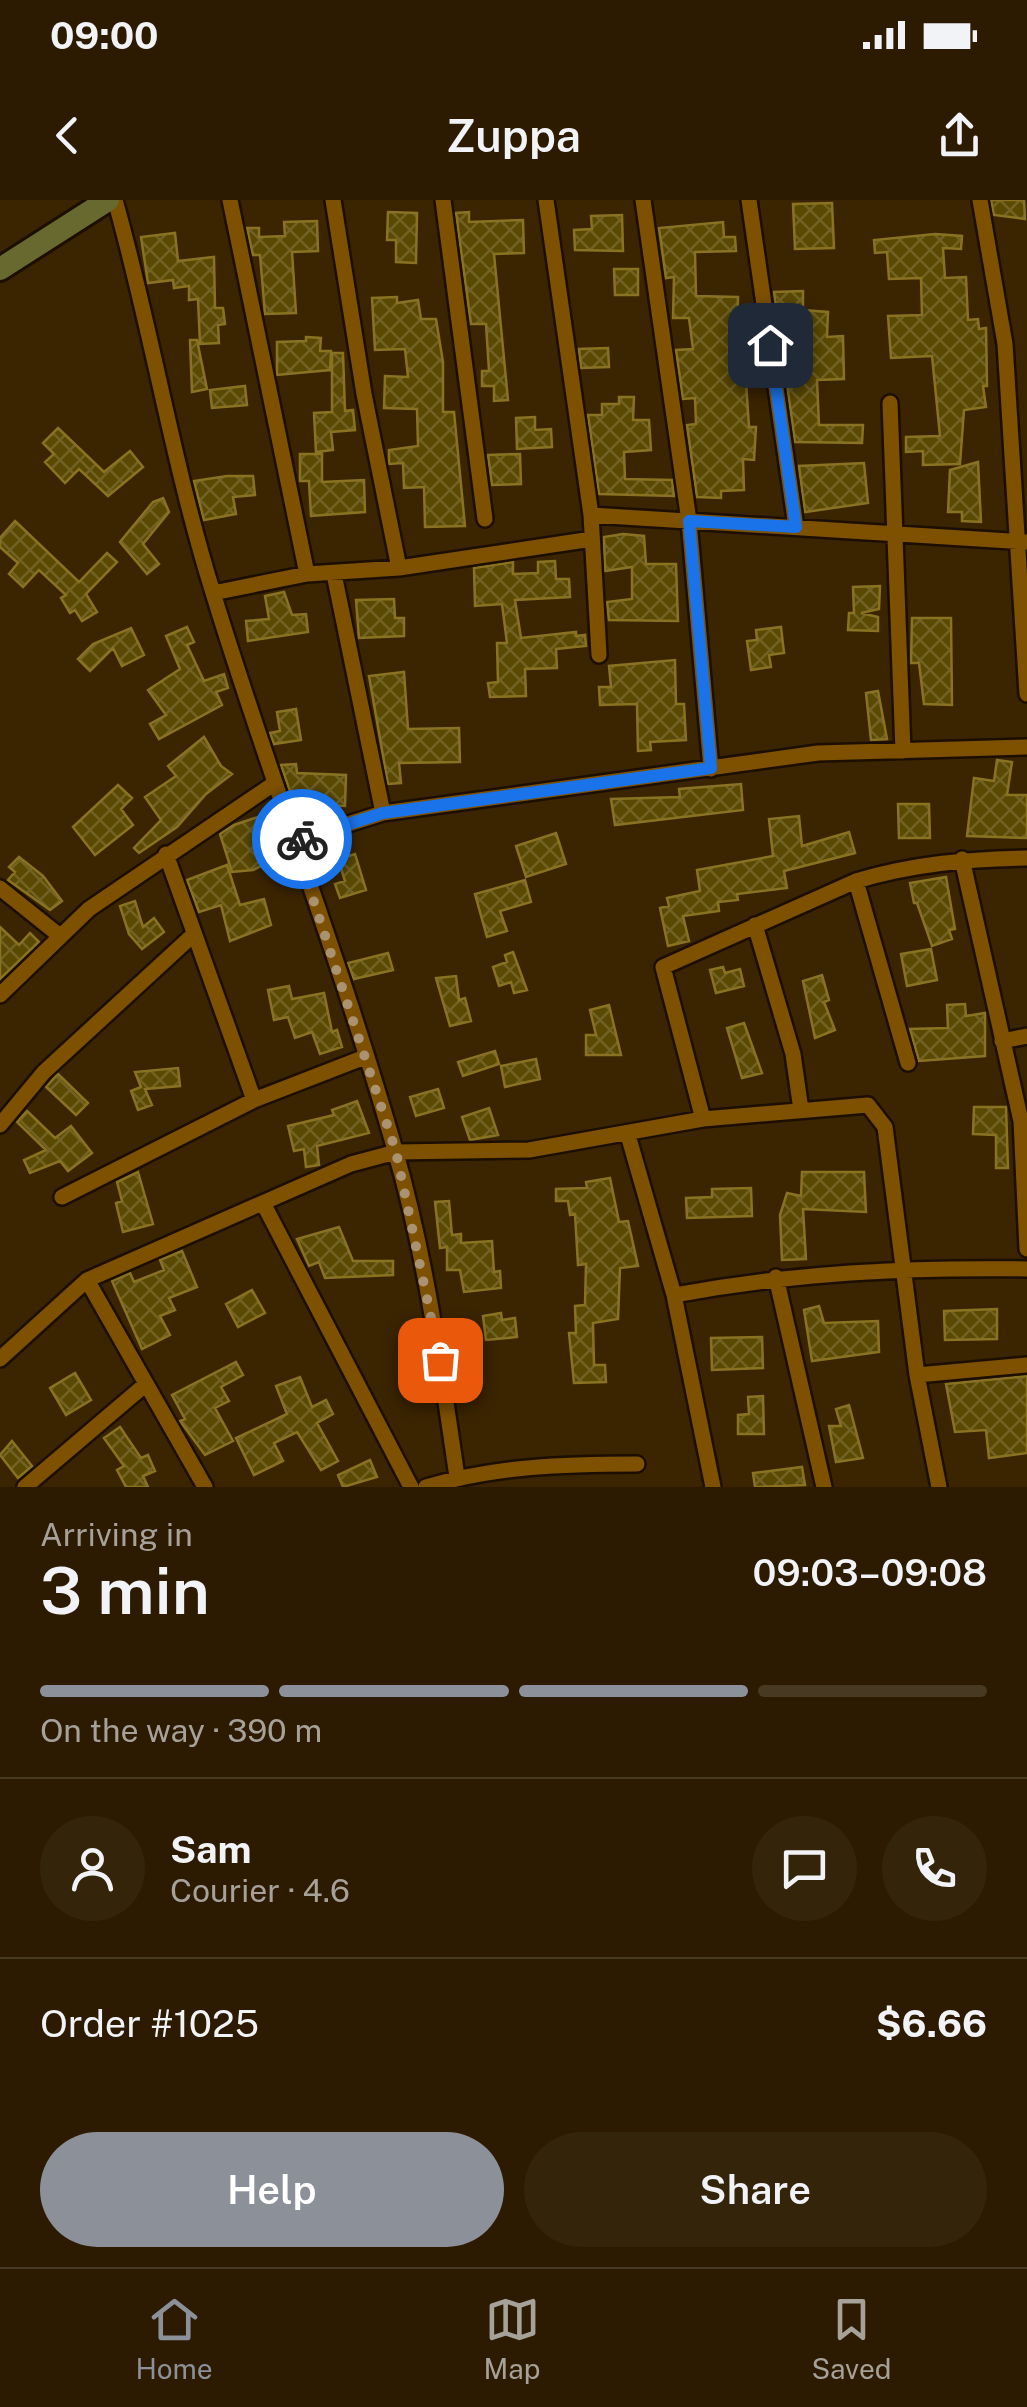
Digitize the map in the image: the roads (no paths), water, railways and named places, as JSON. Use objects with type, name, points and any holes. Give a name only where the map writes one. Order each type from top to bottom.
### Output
[{"type":"street","points":[[0,268],[112,200],[213,593],[396,1152],[434,1321],[457,1478]]},
{"type":"street","points":[[230,200],[307,574]]},
{"type":"street","points":[[333,200],[364,394],[399,568]]},
{"type":"street","points":[[443,200],[486,519]]},
{"type":"street","points":[[546,200],[591,515],[599,655]]},
{"type":"street","points":[[643,200],[689,521],[711,768]]},
{"type":"street","points":[[749,200],[796,527]]},
{"type":"street","points":[[980,200],[1005,344],[1022,541],[1027,694]]},
{"type":"street","points":[[890,403],[903,750]]},
{"type":"street","points":[[591,515],[1022,541]]},
{"type":"street","points":[[213,593],[307,574],[399,568],[592,539]]},
{"type":"street","points":[[334,574],[383,813]]},
{"type":"street","points":[[294,841],[383,813],[818,753],[1027,746]]},
{"type":"street","points":[[0,995],[89,909],[275,783]]},
{"type":"street","points":[[166,854],[254,1100]]},
{"type":"street","points":[[703,1119],[663,966],[856,880],[962,859],[1027,858]]},
{"type":"street","points":[[962,859],[991,974],[1021,1121],[1027,1249]]},
{"type":"street","points":[[856,880],[908,1063]]},
{"type":"street","points":[[0,888],[60,936]]},
{"type":"street","points":[[755,925],[793,1054],[802,1110]]},
{"type":"street","points":[[0,1125],[44,1072],[193,935]]},
{"type":"street","points":[[1002,1041],[1027,1036]]},
{"type":"street","points":[[62,1197],[254,1100],[365,1057]]},
{"type":"street","points":[[0,1359],[87,1280],[351,1164],[396,1152],[528,1150],[703,1119],[868,1105],[886,1127],[917,1374],[939,1487]]},
{"type":"street","points":[[628,1134],[674,1294],[713,1487]]},
{"type":"street","points":[[263,1202],[411,1487]]},
{"type":"street","points":[[674,1294],[776,1276],[906,1267],[1027,1270]]},
{"type":"street","points":[[776,1276],[824,1487]]},
{"type":"street","points":[[87,1280],[205,1487]]},
{"type":"street","points":[[917,1374],[1027,1365]]},
{"type":"street","points":[[25,1487],[146,1384]]},
{"type":"street","points":[[426,1487],[457,1478],[556,1464],[637,1464]]}]
